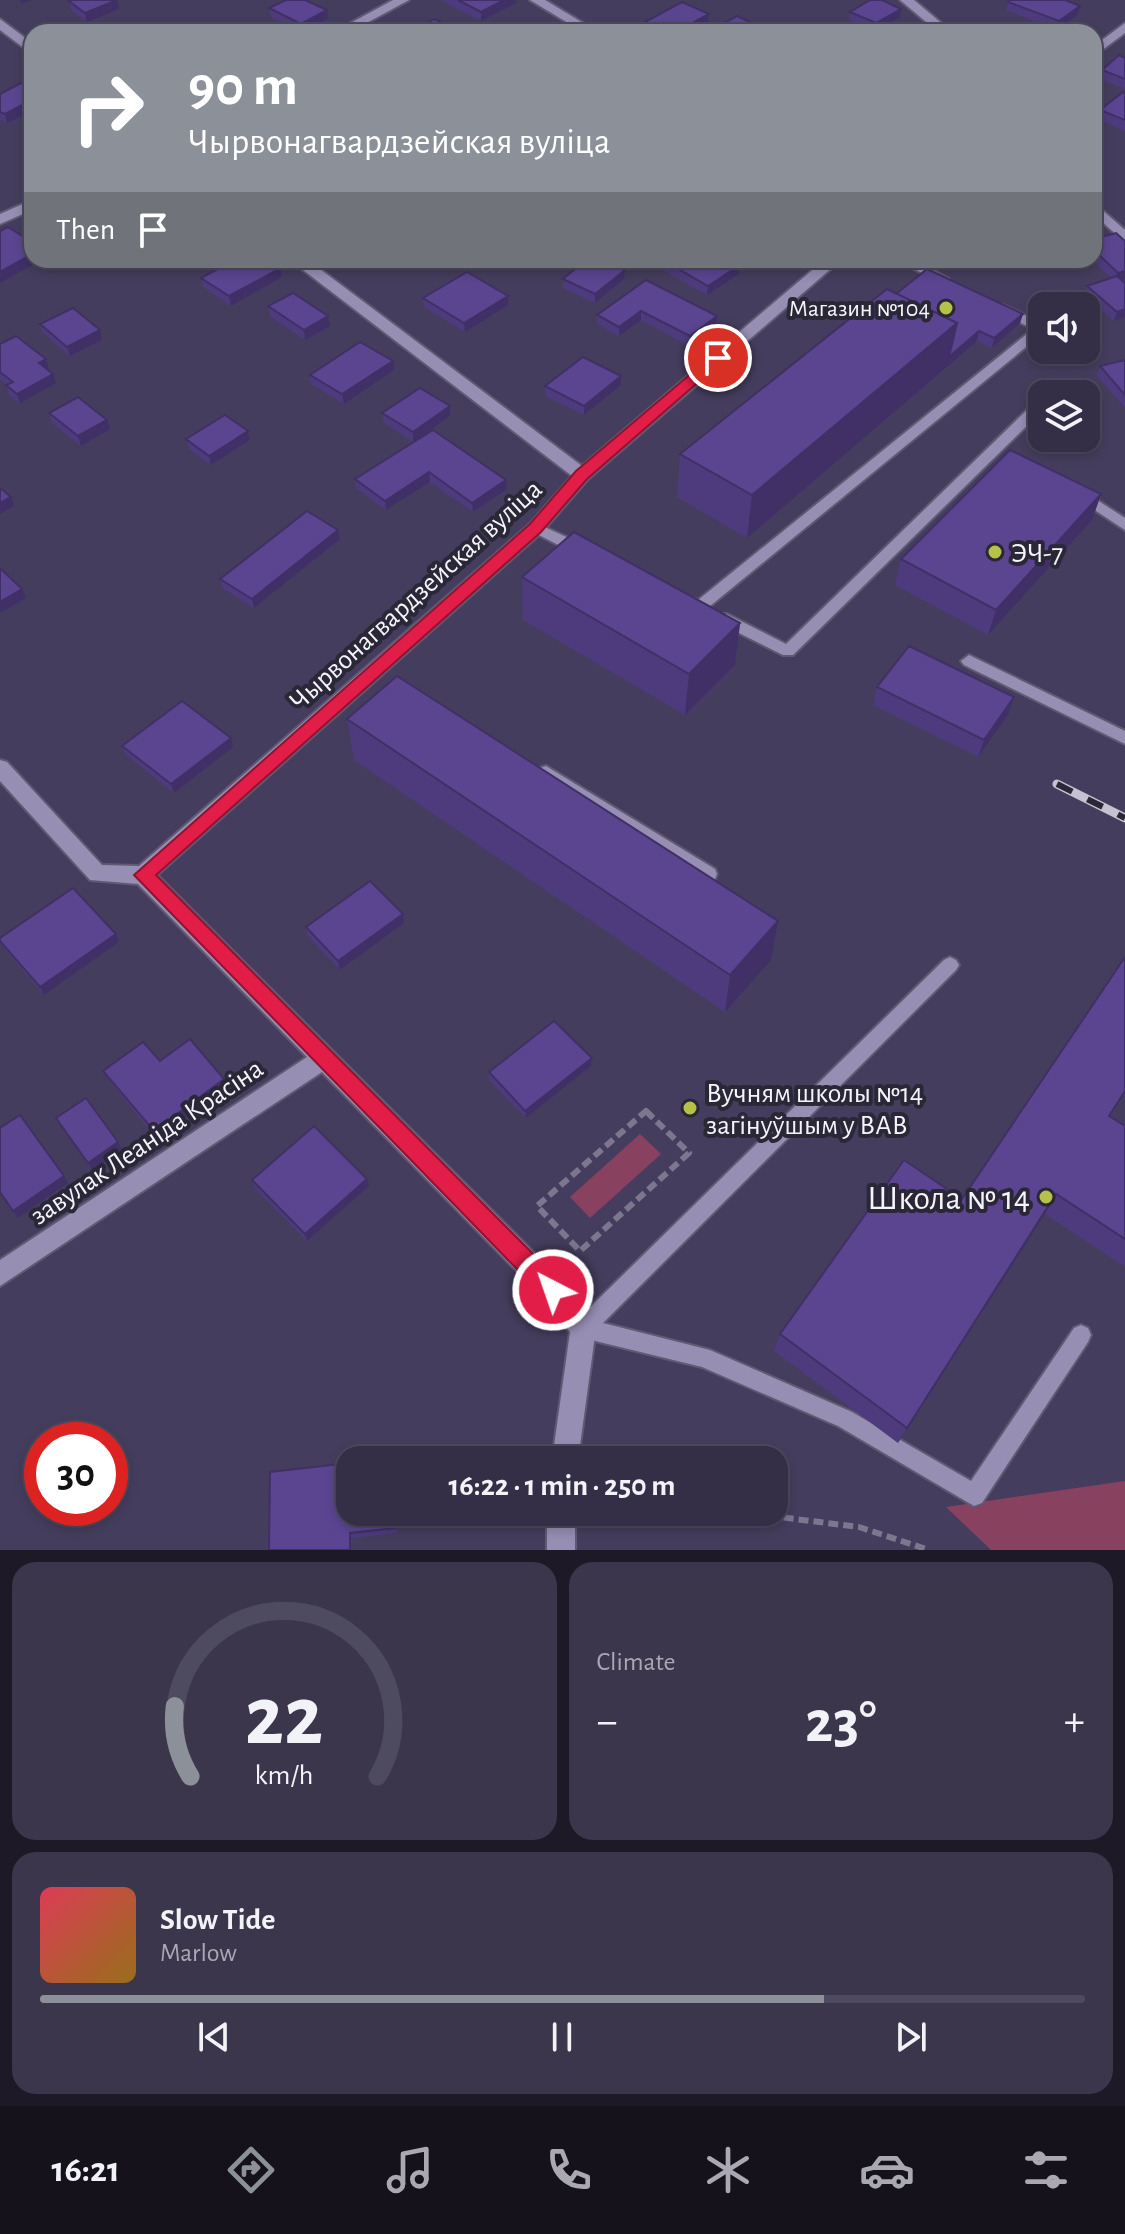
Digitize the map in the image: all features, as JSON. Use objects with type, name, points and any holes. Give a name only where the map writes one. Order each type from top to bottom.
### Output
[{"type":"street","points":[[356,24],[403,0]]},
{"type":"street","points":[[536,0],[578,24]]},
{"type":"street","points":[[906,0],[936,24]]},
{"type":"street","points":[[0,23],[24,43]]},
{"type":"street","points":[[1102,46],[1125,27]]},
{"type":"street","points":[[0,220],[24,208]]},
{"type":"street","points":[[1102,215],[1125,238]]},
{"type":"street","points":[[309,268],[582,475]]},
{"type":"street","name":"Чырвонагвардзейская вуліца","points":[[143,875],[385,672],[536,528],[582,475],[824,268]]},
{"type":"street","points":[[0,768],[97,874],[143,875],[525,1258],[583,1328],[567,1446]]},
{"type":"street","name":"завулак Леаніда Красіна","points":[[0,1274],[326,1057]]},
{"type":"street","points":[[561,1526],[561,1550]]},
{"type":"lane","points":[[920,268],[959,287]]},
{"type":"lane","points":[[699,607],[1042,328],[986,301]]},
{"type":"lane","points":[[672,593],[788,651],[1000,453],[1028,419]]},
{"type":"lane","points":[[1062,482],[1125,525]]},
{"type":"lane","points":[[536,528],[590,554]]},
{"type":"lane","points":[[969,661],[1125,738]]},
{"type":"lane","points":[[537,767],[709,874]]},
{"type":"lane","points":[[583,1328],[950,965]]},
{"type":"lane","points":[[583,1328],[703,1357],[845,1419],[974,1495],[1081,1335]]},
{"type":"path","points":[[646,1111],[689,1153],[580,1251],[537,1206],[646,1111]]},
{"type":"path","points":[[788,1517],[850,1524],[907,1540],[929,1550]]},
{"type":"shaded area","points":[[640,1134],[661,1154],[590,1218],[570,1197]]},
{"type":"shaded area","points":[[1125,1481],[1125,1550],[991,1550],[946,1507]]},
{"type":"building","points":[[117,0],[85,13],[69,1]]},
{"type":"building","points":[[286,0],[305,0],[327,10],[301,24],[269,8]]},
{"type":"building","points":[[458,0],[504,0],[481,12]]},
{"type":"building","points":[[870,0],[882,0],[901,9],[876,23],[850,12]]},
{"type":"building","points":[[1065,0],[1080,6],[1059,21],[1008,2]]},
{"type":"building","points":[[682,2],[709,14],[691,24],[645,22]]},
{"type":"building","points":[[737,16],[754,24],[722,24]]},
{"type":"building","points":[[434,19],[445,24],[424,24]]},
{"type":"building","points":[[1119,55],[1125,58],[1125,79],[1102,70]]},
{"type":"building","points":[[21,83],[24,85],[24,104],[5,114],[0,112],[0,94]]},
{"type":"building","points":[[1123,92],[1125,93],[1125,120],[1102,108]]},
{"type":"building","points":[[8,227],[24,237],[24,258],[0,272],[0,231]]},
{"type":"building","points":[[1116,233],[1125,241],[1125,271],[1118,273],[1102,258],[1102,237]]},
{"type":"building","points":[[219,268],[281,268],[229,296],[201,278]]},
{"type":"building","points":[[576,268],[625,270],[595,294],[563,279]]},
{"type":"building","points":[[677,268],[735,268],[708,286]]},
{"type":"building","points":[[927,269],[1023,314],[994,338],[979,331],[949,357],[957,323],[896,294]]},
{"type":"building","points":[[467,272],[508,296],[464,323],[423,298]]},
{"type":"building","points":[[1117,276],[1125,283],[1125,309],[1117,312],[1100,297],[1100,292],[1094,292],[1087,286]]},
{"type":"building","points":[[646,280],[717,316],[690,336],[641,311],[619,327],[597,315]]},
{"type":"building","points":[[887,289],[957,323],[752,495],[680,454]]},
{"type":"building","points":[[293,293],[328,316],[304,330],[268,306]]},
{"type":"building","points":[[73,308],[100,330],[67,347],[40,324]]},
{"type":"building","points":[[16,336],[46,359],[39,363],[53,374],[17,394],[6,385],[13,382],[0,372],[0,344]]},
{"type":"building","points":[[360,342],[393,361],[342,394],[310,375]]},
{"type":"building","points":[[583,357],[621,376],[584,406],[545,386]]},
{"type":"building","points":[[1125,360],[1125,395],[1100,366]]},
{"type":"building","points":[[420,388],[450,406],[413,432],[382,413]]},
{"type":"building","points":[[78,397],[107,420],[78,436],[49,413]]},
{"type":"building","points":[[225,415],[248,431],[209,456],[186,439]]},
{"type":"building","points":[[433,430],[506,480],[472,503],[429,472],[385,501],[355,479]]},
{"type":"building","name":"ЭЧ-7","points":[[1010,450],[1101,494],[996,610],[901,559]]},
{"type":"building","points":[[0,488],[11,497],[0,503]]},
{"type":"building","points":[[307,511],[338,530],[252,599],[220,579]]},
{"type":"building","points":[[574,532],[740,623],[689,674],[522,577]]},
{"type":"building","points":[[0,568],[22,589],[0,602]]},
{"type":"building","points":[[909,646],[1014,697],[984,740],[877,687]]},
{"type":"building","points":[[397,676],[778,921],[730,975],[347,719]]},
{"type":"building","points":[[182,701],[231,738],[171,784],[122,746]]},
{"type":"building","points":[[370,881],[403,914],[338,961],[306,927]]},
{"type":"building","points":[[73,888],[116,934],[40,987],[0,938]]},
{"type":"building","name":"Школа № 14","points":[[1125,957],[1125,1091],[1109,1116],[1125,1126],[1125,1239],[1056,1194],[907,1428],[780,1334],[904,1160],[962,1199]]},
{"type":"building","points":[[554,1021],[592,1058],[525,1111],[489,1072]]},
{"type":"building","points":[[190,1039],[224,1079],[154,1131],[103,1071],[143,1042],[160,1061]]},
{"type":"building","points":[[86,1098],[118,1142],[88,1163],[56,1118]]},
{"type":"building","points":[[20,1115],[64,1176],[13,1211],[0,1192],[0,1128]]},
{"type":"building","points":[[314,1126],[367,1179],[305,1234],[252,1180]]},
{"type":"building","points":[[336,1464],[336,1526],[396,1528],[350,1533],[350,1550],[269,1550],[270,1472]]},
{"type":"railway","points":[[1057,784],[1125,818]]},
{"type":"place","name":"Магазин №104","points":[[946,308]]},
{"type":"place","name":"ЭЧ-7","points":[[995,552]]},
{"type":"place","name":"Вучням школы №14 загінуўшым у ВАВ","points":[[690,1108]]},
{"type":"place","name":"Школа № 14","points":[[1046,1197]]},
{"type":"route","points":[[553,1290],[525,1258],[143,875],[536,528],[582,475],[718,358]]}]
